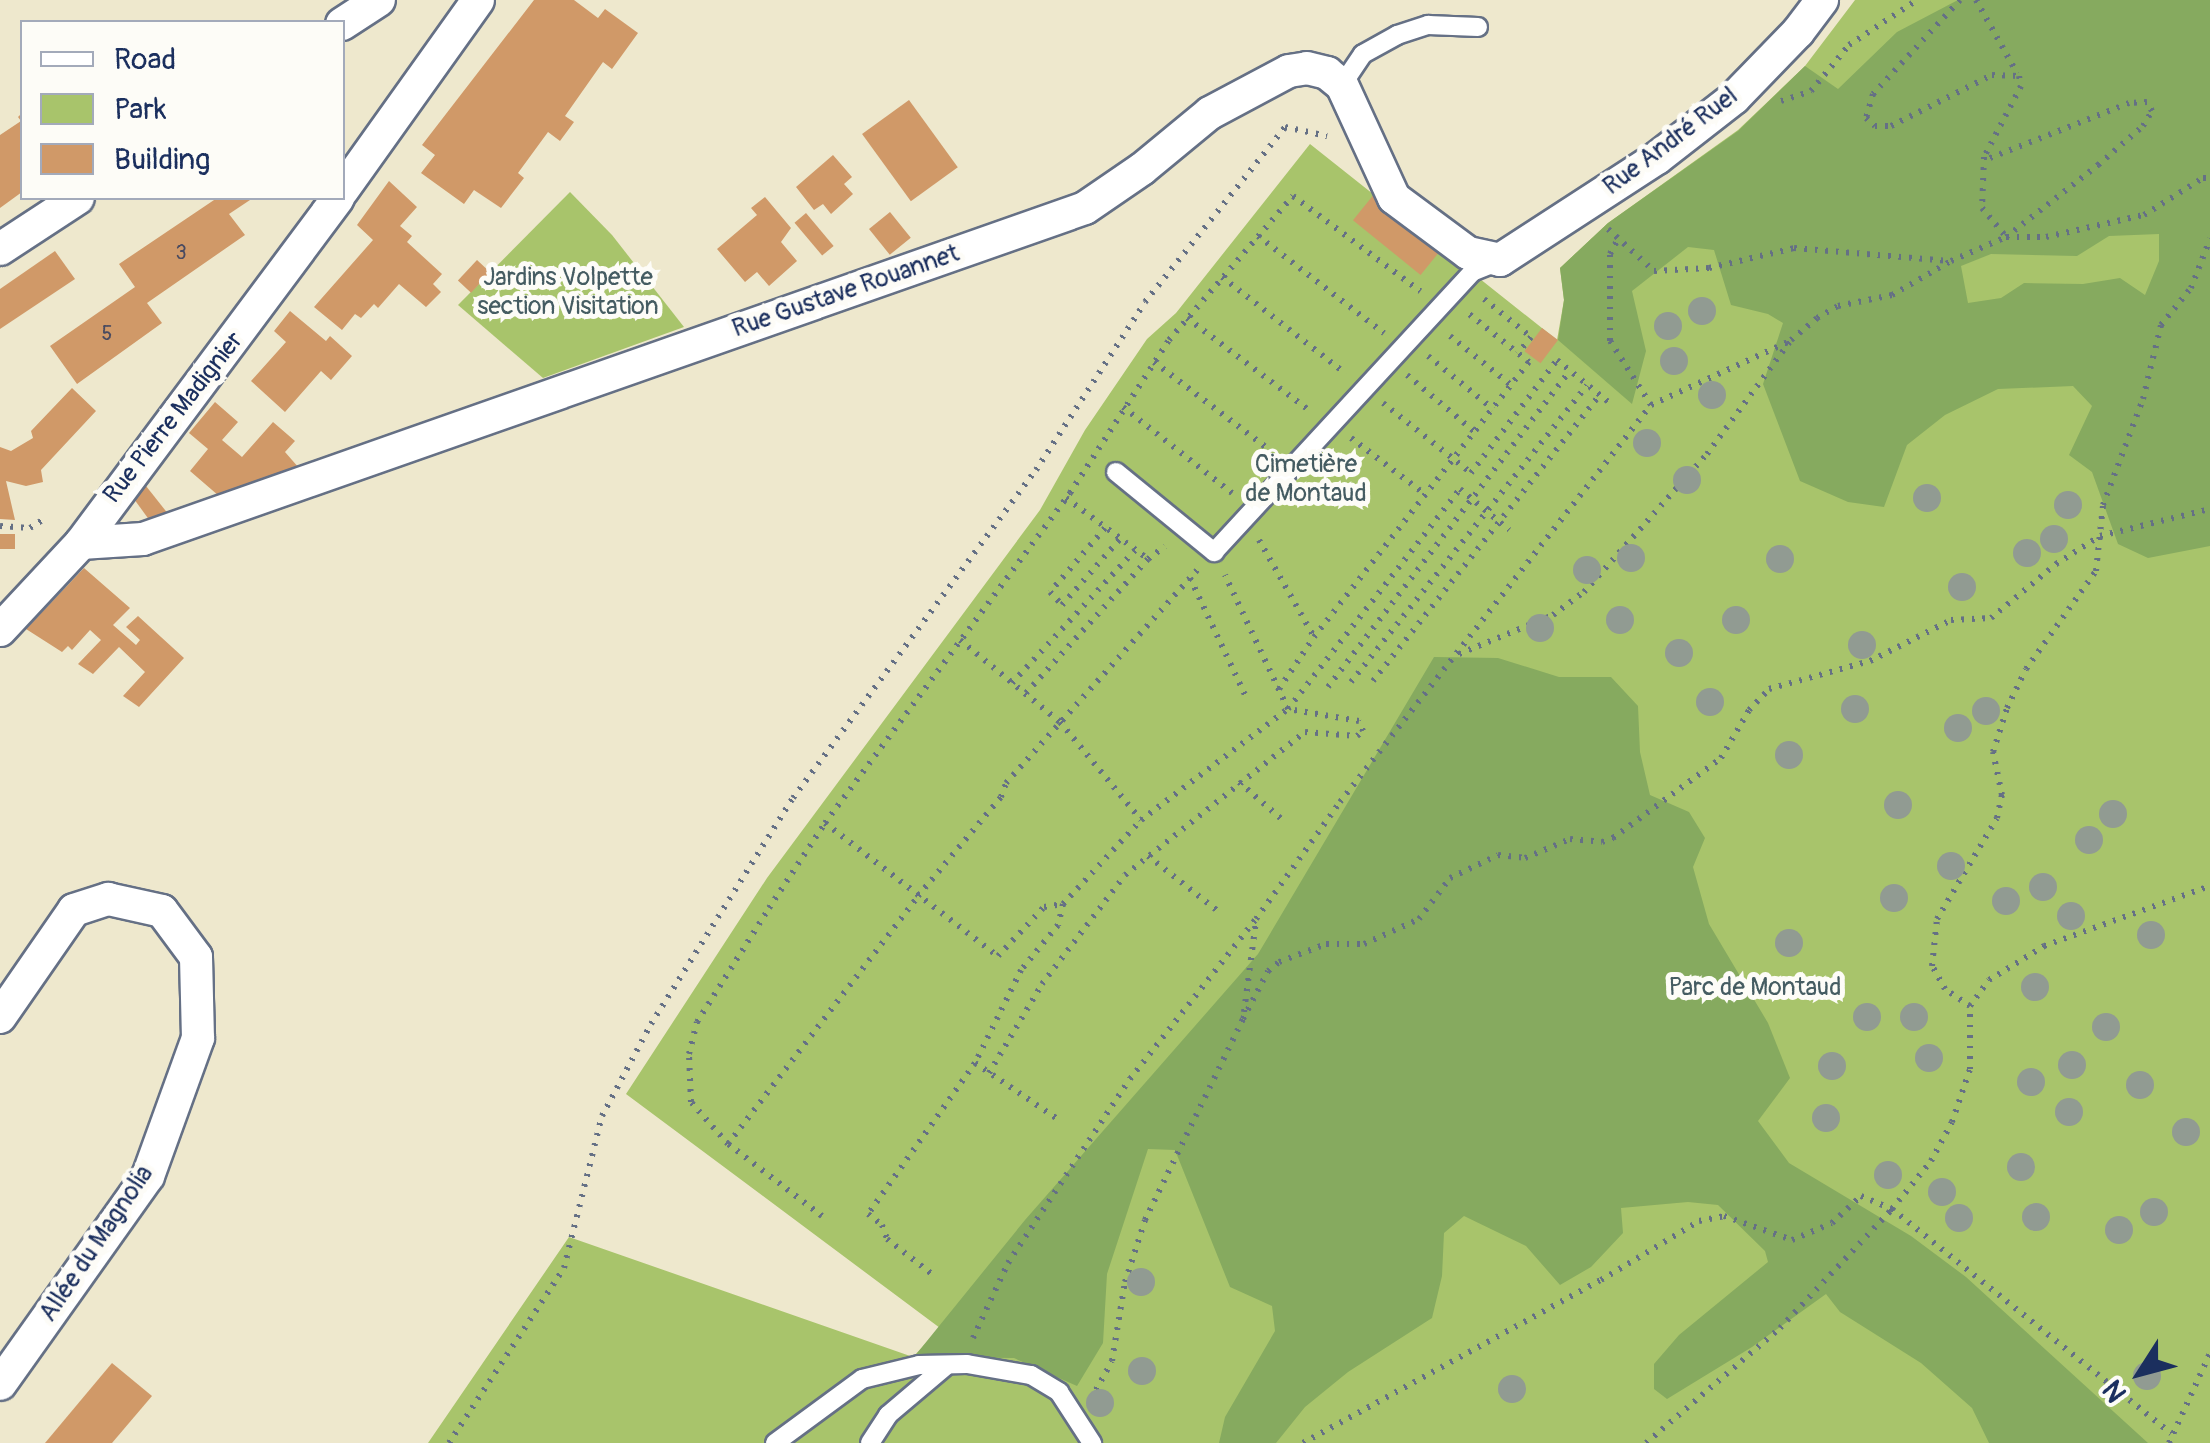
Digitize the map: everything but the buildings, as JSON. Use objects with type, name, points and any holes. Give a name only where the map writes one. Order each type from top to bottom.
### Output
[{"type":"street","points":[[345,22],[379,0]]},
{"type":"street","name":"Rue Pierre Madignier","points":[[345,187],[478,0]]},
{"type":"street","name":"Rue André Ruel","points":[[1500,260],[1656,158],[1734,98],[1798,32],[1822,0]]},
{"type":"street","name":"Rue Gustave Rouannet","points":[[81,543],[143,540],[1085,208],[1210,113],[1289,71],[1307,68],[1328,73],[1342,85]]},
{"type":"street","points":[[1342,85],[1394,198],[1468,253],[1500,260]]},
{"type":"street","points":[[0,249],[75,200]]},
{"type":"street","name":"Rue Pierre Madignier","points":[[0,630],[81,543],[336,200]]},
{"type":"street","name":"Allée du Magnolia","points":[[0,1017],[74,910],[108,900],[162,911],[196,958],[198,1038],[148,1176],[0,1384]]},
{"type":"lane","points":[[1342,85],[1363,54],[1397,34],[1428,25],[1478,27]]},
{"type":"lane","points":[[1116,472],[1214,552],[1472,272],[1500,260]]},
{"type":"lane","points":[[775,1443],[862,1379],[918,1365],[967,1364],[1032,1375],[1059,1392],[1077,1414],[1092,1443]]},
{"type":"lane","points":[[870,1443],[888,1414],[946,1366]]},
{"type":"path","points":[[1734,98],[1766,104],[1804,96],[1849,45],[1917,0]]},
{"type":"path","points":[[1960,0],[1874,94],[1866,112],[1868,122],[1891,126],[1992,75],[2019,76]]},
{"type":"path","points":[[1976,0],[2021,86],[1985,160],[1982,208],[2006,237],[2046,238],[2144,215],[2210,178]]},
{"type":"path","points":[[967,1364],[993,1291],[1068,1168],[1130,1079],[1650,405],[1791,340],[1829,311],[1892,295],[1951,261],[2006,237],[2142,126],[2150,106],[2141,101],[2129,103],[2020,144],[1994,160],[1985,160]]},
{"type":"path","points":[[450,1443],[564,1268],[602,1116],[651,1024],[793,798],[1036,470],[1145,302],[1285,126],[1326,135],[1382,173]]},
{"type":"path","points":[[822,1216],[728,1144],[691,1102],[689,1054],[697,1022],[825,823],[1066,498],[1154,362],[1293,196],[1439,308],[1529,362],[1314,637],[1279,689]]},
{"type":"path","points":[[1258,236],[1400,350],[1493,409]]},
{"type":"path","points":[[1970,1006],[1945,989],[1932,966],[1937,919],[1990,834],[2001,807],[1993,752],[2007,708],[2026,670],[2092,580],[2103,506],[2143,399],[2161,325],[2191,288],[2210,239]]},
{"type":"path","points":[[1650,405],[1610,341],[1610,254],[1617,241],[1630,245],[1654,270],[1673,272],[1794,248],[1951,261]]},
{"type":"path","points":[[1222,277],[1471,473],[1557,360],[1611,404]]},
{"type":"path","points":[[1463,282],[1531,336],[1518,354]]},
{"type":"path","points":[[1439,308],[1511,385]]},
{"type":"path","points":[[1187,318],[1426,495]]},
{"type":"path","points":[[1458,655],[1553,615],[1584,592],[1706,454],[1791,340]]},
{"type":"path","points":[[1400,350],[1475,432]]},
{"type":"path","points":[[1154,362],[1292,467]]},
{"type":"path","points":[[1328,687],[1570,371]]},
{"type":"path","points":[[1352,682],[1587,384]]},
{"type":"path","points":[[1373,681],[1600,395]]},
{"type":"path","points":[[1124,407],[1250,513],[1314,637]]},
{"type":"path","points":[[933,1275],[887,1239],[882,1224],[868,1214],[974,1063],[1021,970],[1058,925],[1063,904],[1141,820],[1288,709],[1460,488],[1510,530]]},
{"type":"path","points":[[1066,498],[1148,559]]},
{"type":"path","points":[[1077,1414],[1094,1394],[1112,1361],[1125,1282],[1144,1220],[1268,971],[1279,962],[1326,944],[1364,944],[1419,920],[1450,878],[1498,855],[1525,858],[1570,839],[1602,842],[1613,838],[1721,758],[1749,710],[1769,689],[1870,661],[1950,620],[1991,618],[2035,579],[2100,536],[2210,508]]},
{"type":"path","points":[[0,526],[30,528],[44,519]]},
{"type":"path","points":[[1106,528],[1050,592],[1062,605],[1120,539]]},
{"type":"path","points":[[1026,693],[1158,549],[1193,535]]},
{"type":"path","points":[[1012,683],[1135,550]]},
{"type":"path","points":[[728,1144],[918,896],[1060,722],[1214,552],[1288,709]]},
{"type":"path","points":[[1190,578],[1248,701]]},
{"type":"path","points":[[960,640],[1060,722],[1141,820]]},
{"type":"path","points":[[989,1073],[1042,984],[1126,875],[1305,732],[1357,736],[1363,731],[1359,720],[1288,709]]},
{"type":"path","points":[[1239,782],[1286,823]]},
{"type":"path","points":[[825,823],[998,956],[1044,907],[1063,904]]},
{"type":"path","points":[[1148,856],[1218,911]]},
{"type":"path","points":[[1649,1442],[1780,1328],[1892,1209],[1931,1161],[1952,1122],[1970,1070],[1970,1006],[1989,980],[2020,957],[2210,886]]},
{"type":"path","points":[[1243,1019],[1256,920]]},
{"type":"path","points":[[974,1063],[1059,1120]]},
{"type":"path","points":[[1303,1443],[1708,1217],[1724,1216],[1792,1240],[1832,1223],[1861,1196],[1892,1209],[2170,1433]]},
{"type":"path","points":[[2169,1443],[2170,1433],[2210,1353]]},
{"type":"green space","name":"Parc de Montaud","points":[[1855,0],[2210,0],[2210,1443],[428,1443],[569,1237],[913,1357],[940,1328],[626,1094],[767,878],[1040,510],[1085,430],[1147,339],[1176,313],[1310,144],[1557,340],[1564,300],[1560,268],[1608,223],[1738,130],[1805,66]]},
{"type":"green space","points":[[1958,0],[2210,0],[2210,546],[2148,558],[2118,544],[2092,472],[2069,455],[2092,406],[2073,386],[1998,389],[1945,415],[1907,445],[1884,507],[1848,502],[1800,481],[1763,384],[1783,323],[1768,314],[1731,305],[1714,250],[1688,247],[1632,291],[1646,351],[1632,404],[1558,340],[1564,300],[1560,268],[1608,223],[1738,131],[1805,66],[1838,89],[1897,32]],"holes":[[[2159,234],[2159,261],[2145,295],[2120,278],[2083,284],[2024,283],[2001,298],[1968,303],[1961,266],[1991,254],[2077,256],[2109,236]]]},
{"type":"green space","name":"Jardins Volpette section Visitation","points":[[570,192],[612,235],[684,327],[543,378],[458,305]]},
{"type":"green space","points":[[1434,657],[1498,658],[1559,677],[1611,677],[1638,706],[1640,752],[1650,795],[1689,812],[1705,838],[1693,867],[1709,924],[1768,1023],[1790,1078],[1758,1121],[1789,1163],[1911,1236],[1966,1277],[2148,1443],[1989,1443],[1972,1408],[1921,1363],[1840,1312],[1826,1294],[1752,1347],[1667,1399],[1654,1389],[1654,1364],[1679,1335],[1768,1262],[1765,1251],[1718,1205],[1688,1202],[1621,1208],[1623,1233],[1591,1267],[1560,1285],[1526,1246],[1464,1216],[1444,1233],[1442,1276],[1432,1318],[1348,1372],[1305,1407],[1276,1443],[1219,1443],[1225,1417],[1275,1331],[1272,1306],[1230,1287],[1175,1150],[1148,1149],[1107,1274],[1103,1343],[1077,1386],[1014,1358],[914,1357],[1025,1220],[1258,954]]},
{"type":"park label","name":"Cimetière de Montaud","points":[[1306,480]]}]
